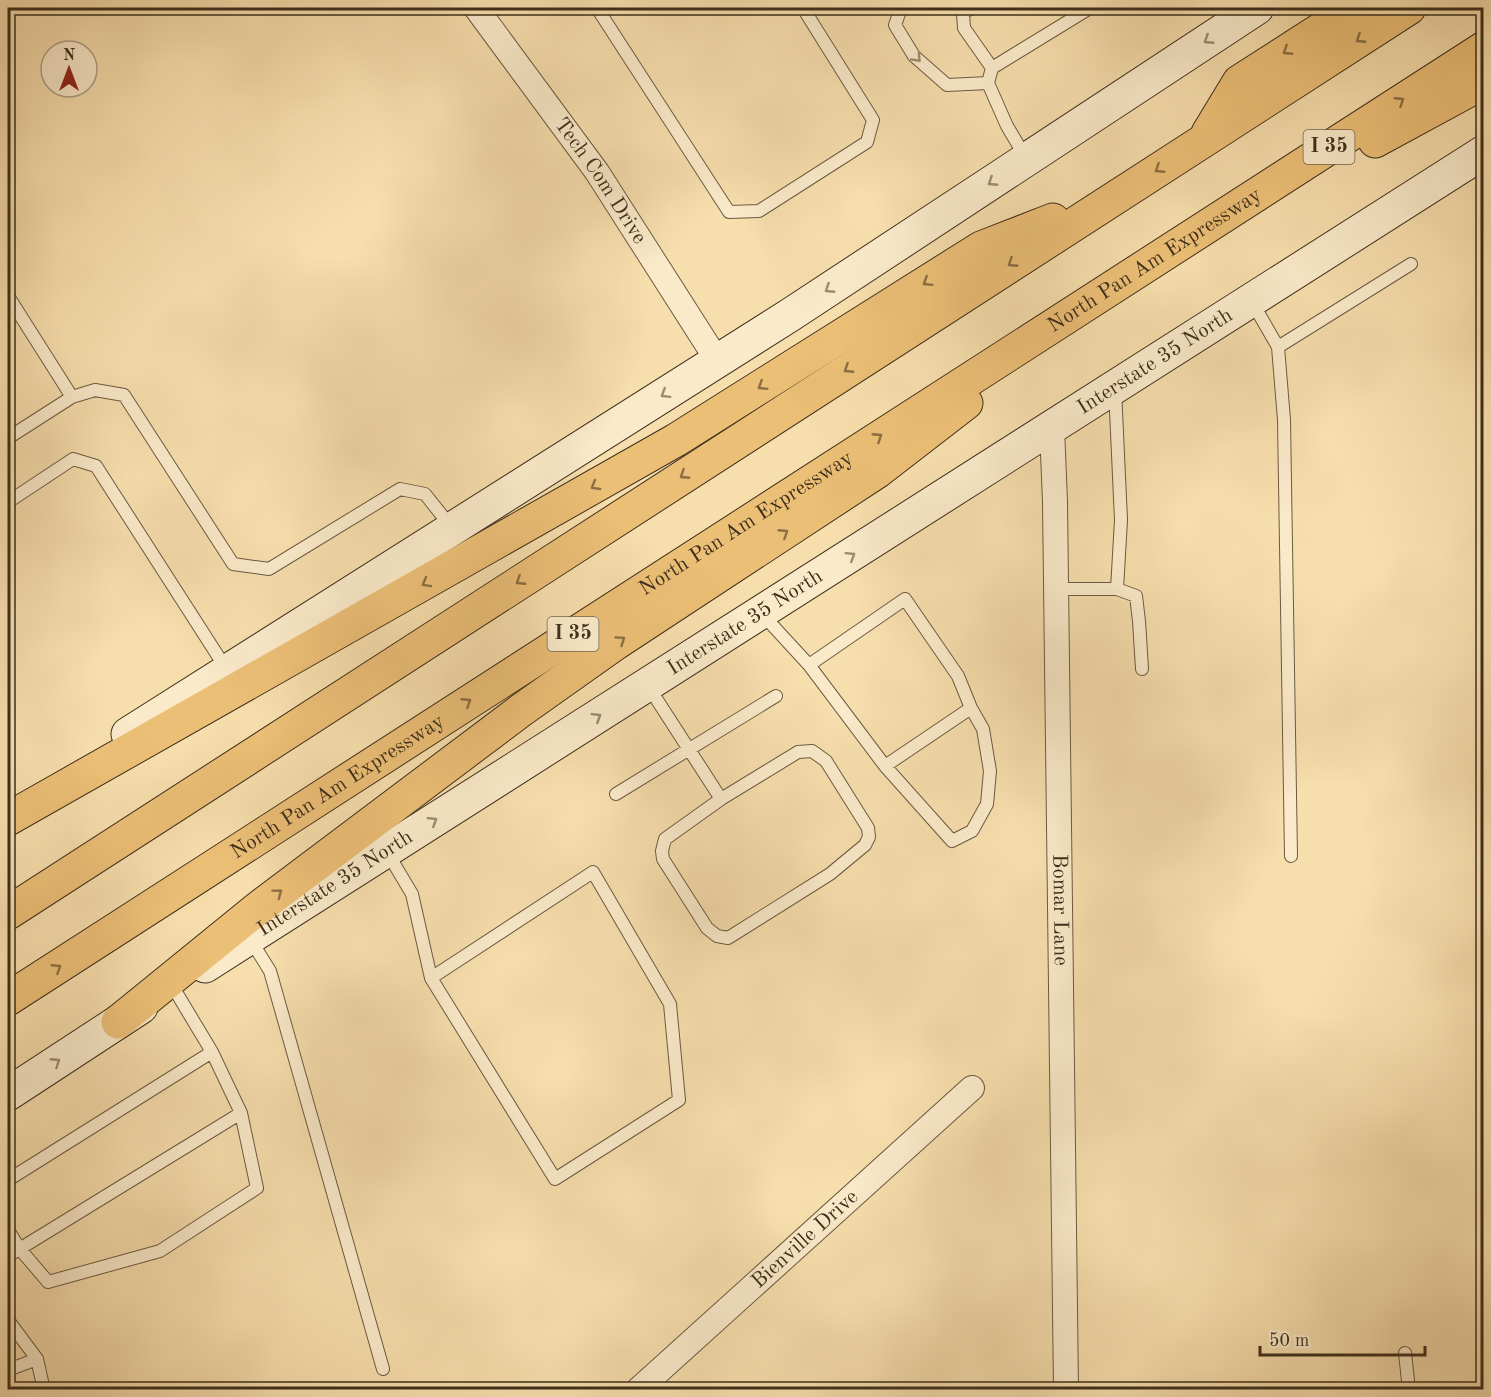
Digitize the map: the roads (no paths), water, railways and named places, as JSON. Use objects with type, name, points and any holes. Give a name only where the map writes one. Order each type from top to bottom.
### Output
[{"type":"highway","points":[[1204,140],[1239,82],[1354,8]]},
{"type":"highway","points":[[8,913],[1409,8]]},
{"type":"highway","name":"North Pan Am Expressway","points":[[8,999],[1484,48]]},
{"type":"highway","points":[[1174,247],[1484,82]]},
{"type":"highway","points":[[8,819],[676,440],[981,248],[1114,197]]},
{"type":"highway","points":[[118,1022],[257,909],[520,711],[616,643],[878,471],[1138,269]]},
{"type":"main road","points":[[8,811],[717,360],[1257,8]]},
{"type":"main road","name":"Interstate 35 North","points":[[8,1094],[249,938],[1484,152]]},
{"type":"street","name":"Tech Com Drive","points":[[476,8],[597,172],[717,360]]},
{"type":"street","name":"Bomar Lane","points":[[1052,428],[1066,1389]]},
{"type":"street","name":"Bienville Drive","points":[[638,1389],[972,1088]]},
{"type":"lane","points":[[597,8],[729,212],[759,211],[867,142],[873,120],[803,8]]},
{"type":"lane","points":[[901,8],[895,25],[914,56],[946,85],[988,83]]},
{"type":"lane","points":[[972,8],[963,13],[964,28],[992,68]]},
{"type":"lane","points":[[1026,159],[1007,126],[988,83],[992,68],[1090,8]]},
{"type":"lane","points":[[1278,346],[1411,264]]},
{"type":"lane","points":[[8,296],[72,397]]},
{"type":"lane","points":[[1252,301],[1278,346],[1284,420],[1291,856]]},
{"type":"lane","points":[[1115,388],[1121,520],[1117,589]]},
{"type":"lane","points":[[8,438],[72,397],[95,390],[124,395],[233,564],[269,569],[400,489],[425,495],[452,528]]},
{"type":"lane","points":[[8,502],[73,459],[96,466],[228,671]]},
{"type":"lane","points":[[1056,590],[1117,589],[1136,596],[1142,669]]},
{"type":"lane","points":[[761,613],[809,665],[885,765],[952,842],[972,831],[987,804],[990,771],[983,729],[971,708],[958,676],[905,599],[809,665]]},
{"type":"lane","points":[[647,685],[721,800]]},
{"type":"lane","points":[[616,794],[776,696]]},
{"type":"lane","points":[[885,765],[971,708]]},
{"type":"lane","points":[[812,751],[826,761],[868,828],[869,837],[865,845],[830,874],[728,938],[717,936],[707,928],[663,859],[662,851],[665,839],[721,800],[798,752],[812,751]]},
{"type":"lane","points":[[386,851],[412,894],[431,978],[555,1179],[679,1100],[670,1004],[593,872],[431,978]]},
{"type":"lane","points":[[249,938],[270,971],[383,1369]]},
{"type":"lane","points":[[8,1230],[19,1248],[48,1282],[160,1251],[257,1188],[241,1113],[212,1052],[173,987]]},
{"type":"lane","points":[[8,1180],[212,1052]]},
{"type":"lane","points":[[8,1257],[19,1248],[241,1113]]},
{"type":"lane","points":[[8,1320],[36,1359],[44,1389]]},
{"type":"lane","points":[[1406,1353],[1410,1389]]},
{"type":"lane","points":[[8,1370],[36,1359]]}]
